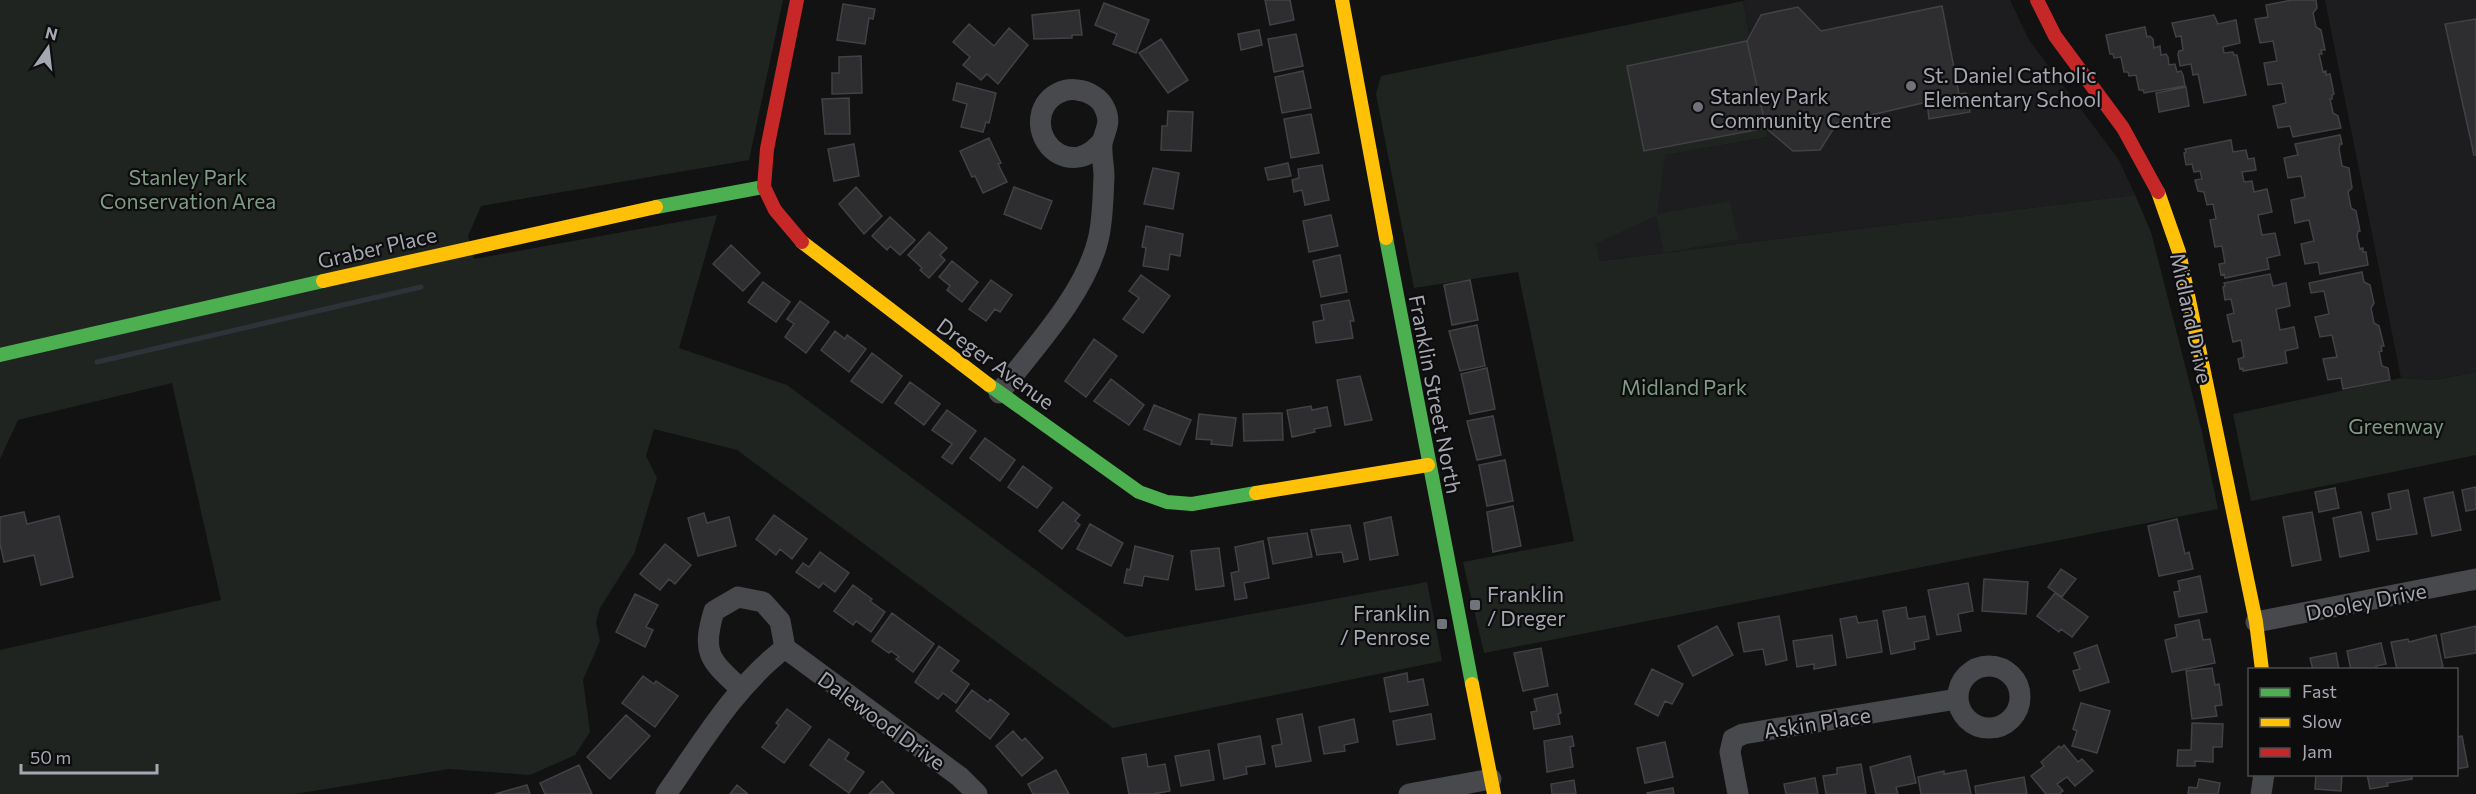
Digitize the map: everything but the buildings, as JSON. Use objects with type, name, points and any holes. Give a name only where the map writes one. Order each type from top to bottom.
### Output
[{"type":"street","points":[[764,187],[767,149],[797,0]]},
{"type":"street","name":"Franklin Street North","points":[[1342,0],[1428,465],[1492,786]]},
{"type":"street","name":"Midland Drive","points":[[2037,0],[2055,36],[2123,128],[2156,187],[2179,252],[2256,622],[2262,668]]},
{"type":"street","points":[[999,393],[1076,294],[1094,251],[1098,240],[1104,177],[1102,142]]},
{"type":"street","name":"Graber Place","points":[[0,355],[626,212],[764,187]]},
{"type":"street","name":"Dreger Avenue","points":[[764,187],[775,210],[808,249],[999,393],[1139,492],[1167,501],[1192,504],[1428,465]]},
{"type":"street","name":"Dooley Drive","points":[[2256,622],[2476,579]]},
{"type":"street","points":[[666,794],[741,689],[761,667],[785,648],[780,621],[763,602],[738,597],[714,611],[707,636],[713,663],[741,689]]},
{"type":"street","name":"Dalewood Drive","points":[[785,648],[960,777],[977,794]]},
{"type":"street","name":"Askin Place","points":[[1738,794],[1730,752],[1733,739],[1743,734],[1957,699]]},
{"type":"street","points":[[2261,794],[2264,776]]},
{"type":"street","points":[[1409,794],[1492,786]]},
{"type":"shaded area","name":"St. Daniel Catholic Elementary School","points":[[2010,0],[2029,40],[2119,160],[2135,195],[1600,261],[1595,244],[1656,216],[1664,155],[1768,137],[1743,1]]},
{"type":"shaded area","points":[[2325,0],[2476,0],[2476,372],[2434,380],[2401,378]]},
{"type":"green space","name":"Stanley Park Conservation Area","points":[[0,0],[783,0],[749,160],[481,206],[468,236],[474,259],[717,215],[679,348],[787,385],[1126,637],[1427,582],[1442,661],[1113,728],[737,450],[654,429],[646,456],[657,478],[634,554],[600,608],[596,622],[600,641],[583,680],[590,732],[575,755],[530,775],[449,769],[295,794],[0,794],[0,650],[221,600],[172,383],[18,420],[0,459]]},
{"type":"green space","name":"Midland Park","points":[[1743,1],[1768,137],[1665,155],[1657,214],[1730,201],[1738,239],[1664,253],[1656,216],[1596,244],[1600,261],[2135,195],[2151,232],[2201,428],[2218,509],[1484,653],[1463,562],[1574,541],[1518,272],[1414,288],[1376,94],[1381,76]]},
{"type":"green space","name":"Greenway","points":[[2476,372],[2476,455],[2251,501],[2233,414],[2401,378],[2434,380]]},
{"type":"waterway","points":[[97,362],[421,287]]},
{"type":"traffic: fast","points":[[656,207],[764,187]]},
{"type":"traffic: fast","points":[[1386,238],[1472,684]]},
{"type":"traffic: fast","points":[[0,355],[323,281]]},
{"type":"traffic: fast","points":[[989,385],[1139,492],[1167,502],[1192,504],[1256,493]]},
{"type":"traffic: slow","points":[[1342,0],[1386,238]]},
{"type":"traffic: slow","points":[[2158,192],[2179,252],[2256,622],[2262,668]]},
{"type":"traffic: slow","points":[[323,281],[656,207]]},
{"type":"traffic: slow","points":[[802,242],[989,385]]},
{"type":"traffic: slow","points":[[1256,493],[1428,465]]},
{"type":"traffic: slow","points":[[1472,684],[1494,794]]},
{"type":"traffic: jam","points":[[797,0],[767,149],[764,187],[775,210],[802,242]]},
{"type":"traffic: jam","points":[[2037,0],[2055,36],[2123,128],[2158,192]]},
{"type":"place","name":"St. Daniel Catholic Elementary School","points":[[1911,86]]},
{"type":"place","name":"Stanley Park Community Centre","points":[[1698,107]]},
{"type":"place","name":"Franklin / Dreger","points":[[1475,605]]},
{"type":"place","name":"Franklin / Penrose","points":[[1442,624]]}]
